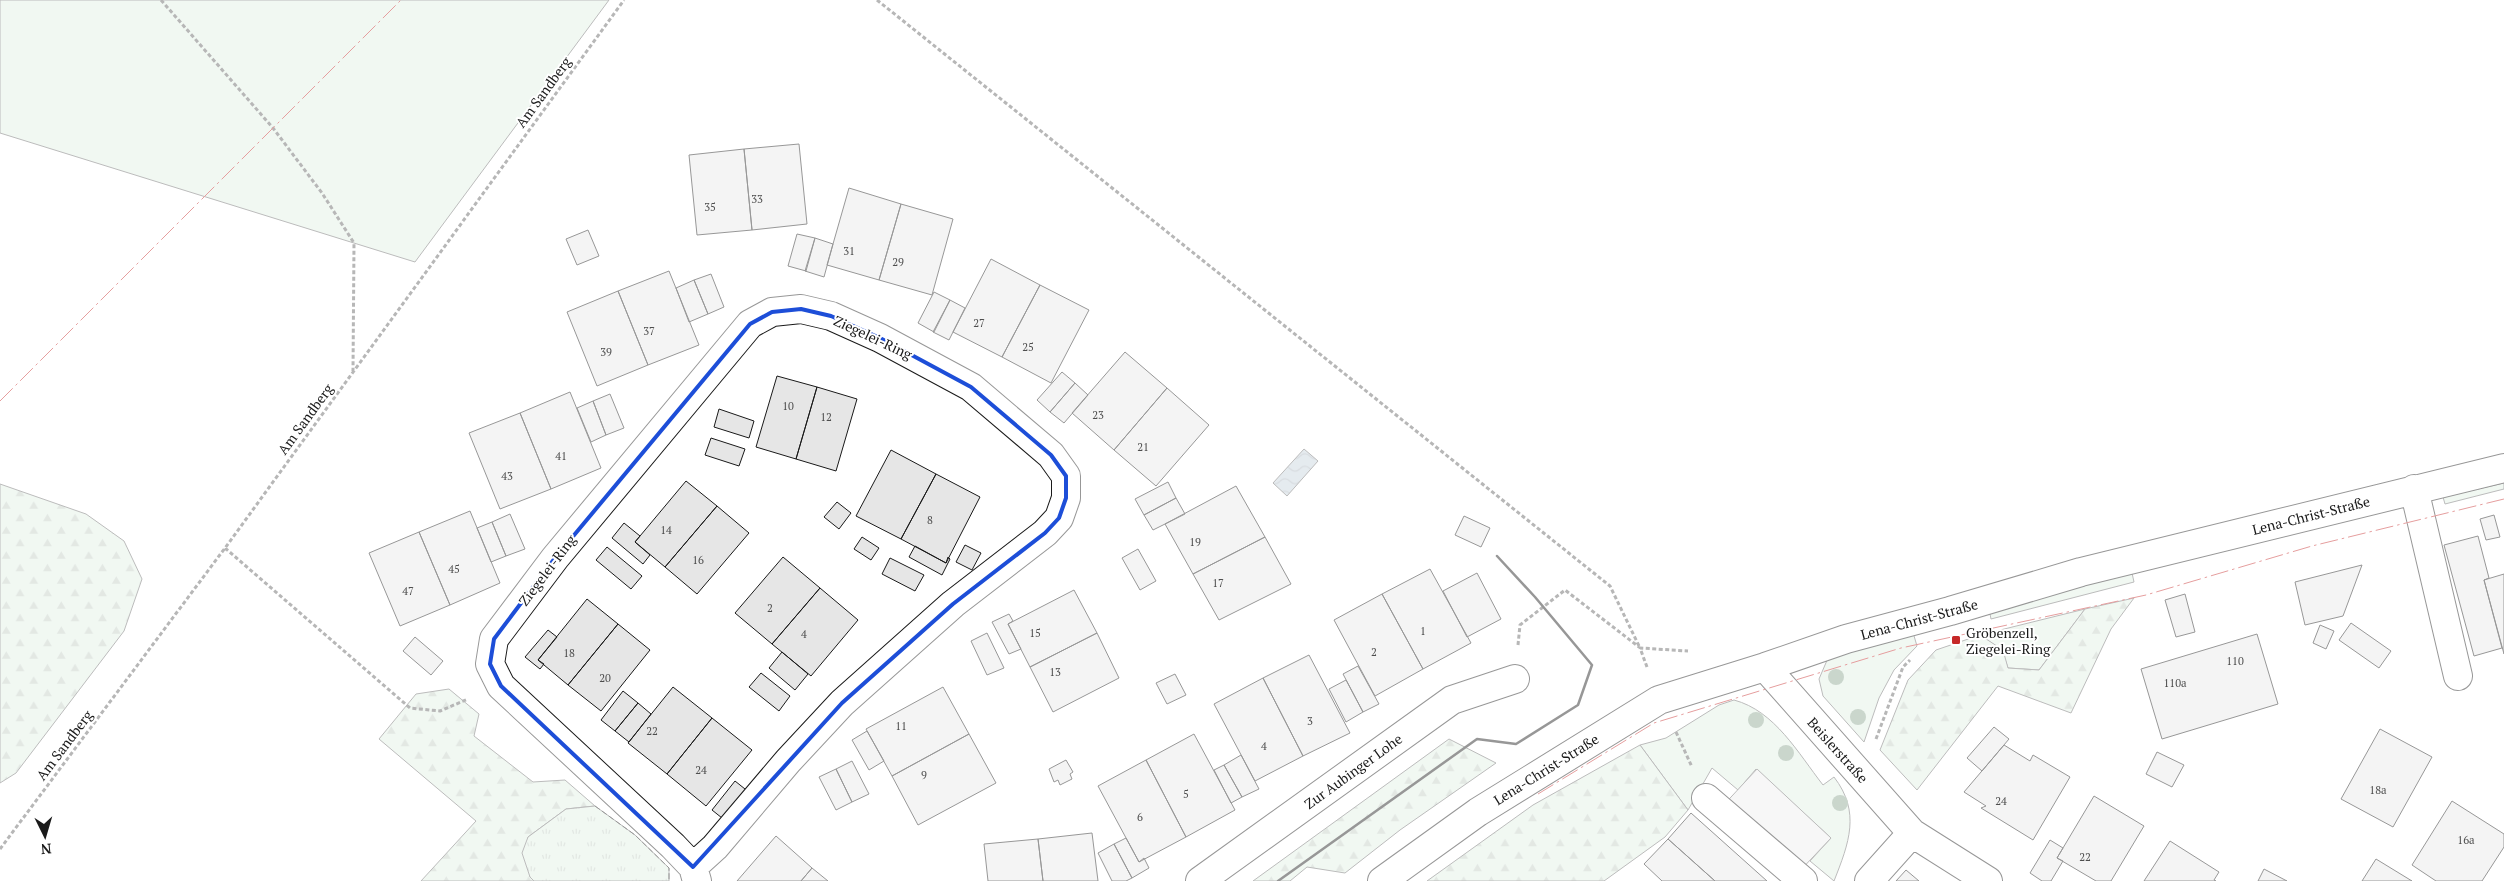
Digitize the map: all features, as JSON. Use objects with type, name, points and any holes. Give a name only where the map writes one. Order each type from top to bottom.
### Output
[{"type":"street","name":"Ziegelei-Ring","points":[[801,309],[816,312],[831,316],[880,338],[971,387],[1051,455],[1066,476],[1066,498],[1059,518],[1045,533],[953,604],[842,703],[788,761],[715,847],[695,874],[501,686],[490,664],[494,638],[555,558],[745,329],[750,324],[772,312],[801,309]]},
{"type":"street","name":"Lena-Christ-Straße","points":[[1382,881],[1478,812],[1659,700],[1766,667],[1846,639],[1950,611],[2081,572],[2504,468]]},
{"type":"street","points":[[2414,490],[2458,676]]},
{"type":"street","name":"Beislerstraße","points":[[1766,667],[1912,833],[1988,881]]},
{"type":"street","name":"Zur Aubinger Lohe","points":[[1200,881],[1452,700],[1515,679]]},
{"type":"street","points":[[1706,798],[1803,881]]},
{"type":"street","points":[[1869,881],[1912,833]]},
{"type":"path","points":[[161,0],[273,128],[322,192],[354,243],[353,373]]},
{"type":"path","name":"Am Sandberg","points":[[0,849],[225,548],[624,0]]},
{"type":"path","points":[[877,0],[1610,586],[1640,648],[1565,590],[1520,625],[1515,679]]},
{"type":"path","points":[[225,548],[410,708],[440,710],[501,686]]},
{"type":"path","points":[[1865,780],[1869,756],[1903,667],[1917,653]]},
{"type":"path","points":[[1659,700],[1674,727],[1706,798]]},
{"type":"highlighted area","points":[[801,309],[831,316],[880,338],[971,387],[1051,455],[1066,476],[1066,498],[1059,518],[1045,533],[953,604],[842,703],[693,867],[501,686],[490,664],[494,639],[555,558],[750,324],[772,312]]},
{"type":"green space","points":[[0,0],[609,0],[415,262],[0,133]]},
{"type":"green space","points":[[2504,483],[2504,489],[2445,504],[2443,497]]},
{"type":"green space","points":[[0,484],[86,514],[124,541],[142,579],[124,631],[16,773],[0,783]]},
{"type":"green space","points":[[2132,573],[2134,582],[1991,619],[1989,609]]},
{"type":"green space","points":[[2134,598],[2111,629],[2071,713],[1998,686],[1917,790],[1880,750],[1908,680],[1936,650],[1980,635],[2003,650],[2008,668],[2039,670],[2085,609]]},
{"type":"green space","points":[[2085,609],[2039,670],[2008,668],[2002,650],[1980,635]]},
{"type":"green space","points":[[1912,629],[1917,646],[1894,670],[1879,698],[1864,742],[1823,696],[1819,679],[1828,658]]},
{"type":"green space","points":[[449,689],[479,714],[474,736],[533,782],[565,780],[595,806],[566,809],[528,837],[530,877],[534,881],[421,881],[476,821],[379,739],[416,694]]},
{"type":"green space","points":[[1734,700],[1749,705],[1774,723],[1795,747],[1823,785],[1834,777],[1842,790],[1848,803],[1850,828],[1848,841],[1834,881],[1810,861],[1831,838],[1756,769],[1738,790],[1712,768],[1688,810],[1640,745],[1666,738],[1719,705]]},
{"type":"green space","points":[[1449,739],[1496,763],[1400,830],[1345,873],[1307,867],[1290,881],[1253,881]]},
{"type":"green space","points":[[1640,745],[1688,810],[1665,837],[1604,881],[1427,881],[1533,805]]},
{"type":"green space","points":[[595,806],[635,835],[669,868],[669,881],[534,881],[530,877],[522,853],[528,837],[566,809]]},
{"type":"shaded area","points":[[1757,769],[1831,838],[1796,875],[1719,810]]},
{"type":"water","points":[[1304,449],[1318,461],[1287,496],[1273,483]]},
{"type":"building","points":[[799,144],[807,224],[752,230],[744,149]]},
{"type":"building","points":[[744,149],[752,230],[697,235],[689,155]]},
{"type":"building","points":[[849,188],[901,204],[879,280],[827,265]]},
{"type":"building","points":[[901,204],[953,219],[932,295],[879,280]]},
{"type":"building","points":[[588,230],[599,256],[577,265],[566,239]]},
{"type":"building","points":[[797,234],[815,238],[806,271],[788,266]]},
{"type":"building","points":[[815,238],[833,244],[824,277],[805,271]]},
{"type":"building","points":[[991,259],[1040,285],[1002,357],[953,332]]},
{"type":"building","points":[[669,271],[699,345],[648,365],[618,291]]},
{"type":"building","points":[[711,274],[724,307],[708,314],[694,280]]},
{"type":"building","points":[[694,280],[708,314],[689,322],[676,288]]},
{"type":"building","points":[[1040,285],[1089,310],[1051,383],[1002,357]]},
{"type":"building","points":[[618,291],[648,365],[597,386],[567,312]]},
{"type":"building","points":[[934,292],[950,300],[934,332],[918,323]]},
{"type":"building","points":[[950,300],[965,308],[949,340],[933,332]]},
{"type":"building","points":[[1125,352],[1167,388],[1114,450],[1072,413]]},
{"type":"building","points":[[1062,372],[1075,383],[1050,412],[1037,400]]},
{"type":"building","points":[[777,376],[817,387],[796,459],[756,447]]},
{"type":"building","points":[[1075,383],[1088,395],[1064,423],[1050,412]]},
{"type":"building","points":[[817,387],[857,399],[836,471],[796,459]]},
{"type":"building","points":[[1167,388],[1209,425],[1156,486],[1114,450]]},
{"type":"building","points":[[570,392],[601,468],[551,489],[520,413]]},
{"type":"building","points":[[610,394],[624,428],[606,435],[593,401]]},
{"type":"building","points":[[593,401],[606,435],[591,442],[577,408]]},
{"type":"building","points":[[719,409],[754,421],[749,438],[714,427]]},
{"type":"building","points":[[520,413],[551,489],[500,509],[469,433]]},
{"type":"building","points":[[711,438],[745,449],[739,466],[705,455]]},
{"type":"building","points":[[891,450],[936,474],[901,539],[856,516]]},
{"type":"building","points":[[936,474],[980,497],[946,563],[901,539]]},
{"type":"building","points":[[686,481],[717,506],[665,567],[635,542]]},
{"type":"building","points":[[1168,482],[1176,498],[1144,515],[1135,499]]},
{"type":"building","points":[[1236,486],[1265,537],[1193,574],[1165,524]]},
{"type":"building","points":[[1176,498],[1185,514],[1153,530],[1144,515]]},
{"type":"building","points":[[837,502],[851,513],[839,529],[824,517]]},
{"type":"building","points":[[717,506],[749,533],[697,594],[665,567]]},
{"type":"building","points":[[470,511],[500,583],[450,605],[419,532]]},
{"type":"building","points":[[510,514],[525,549],[506,556],[492,522]]},
{"type":"building","points":[[2494,515],[2500,537],[2486,540],[2480,519]]},
{"type":"building","points":[[1464,516],[1490,528],[1481,547],[1455,535]]},
{"type":"building","points":[[492,522],[506,556],[491,562],[477,528]]},
{"type":"building","points":[[624,523],[640,536],[635,542],[650,555],[643,564],[612,538]]},
{"type":"building","points":[[419,532],[450,605],[400,626],[369,553]]},
{"type":"building","points":[[2478,536],[2489,578],[2484,580],[2502,648],[2474,656],[2444,545]]},
{"type":"building","points":[[862,537],[879,548],[871,560],[854,549]]},
{"type":"building","points":[[1265,537],[1291,584],[1219,620],[1193,574]]},
{"type":"building","points":[[965,545],[981,553],[972,570],[956,562]]},
{"type":"building","points":[[915,546],[946,563],[948,557],[950,559],[942,575],[909,557]]},
{"type":"building","points":[[607,547],[642,576],[631,589],[596,560]]},
{"type":"building","points":[[1138,549],[1156,581],[1140,590],[1122,558]]},
{"type":"building","points":[[783,557],[820,588],[772,644],[735,613]]},
{"type":"building","points":[[890,558],[924,575],[915,591],[882,574]]},
{"type":"building","points":[[2362,565],[2343,616],[2305,625],[2295,582]]},
{"type":"building","points":[[1430,569],[1471,643],[1423,669],[1382,594]]},
{"type":"building","points":[[1477,573],[1501,619],[1467,637],[1443,591]]},
{"type":"building","points":[[2504,574],[2504,654],[2484,580]]},
{"type":"building","points":[[820,588],[858,620],[811,676],[772,644]]},
{"type":"building","points":[[1074,590],[1097,633],[1030,667],[1008,624]]},
{"type":"building","points":[[1382,594],[1423,669],[1375,696],[1334,620]]},
{"type":"building","points":[[2185,594],[2195,632],[2176,637],[2165,600]]},
{"type":"building","points":[[587,599],[618,624],[568,685],[538,660]]},
{"type":"building","points":[[1009,614],[1013,621],[1008,624],[1021,649],[1009,654],[992,622]]},
{"type":"building","points":[[2351,623],[2391,651],[2379,668],[2339,640]]},
{"type":"building","points":[[618,624],[650,650],[601,711],[568,685]]},
{"type":"building","points":[[2320,625],[2334,631],[2326,649],[2313,643]]},
{"type":"building","points":[[548,630],[557,637],[538,660],[544,664],[540,669],[525,657]]},
{"type":"building","points":[[987,633],[1004,668],[987,675],[971,641]]},
{"type":"building","points":[[1097,633],[1119,678],[1053,712],[1030,667]]},
{"type":"building","points":[[2257,634],[2278,704],[2162,739],[2141,669]]},
{"type":"building","points":[[415,637],[443,661],[431,675],[403,651]]},
{"type":"building","points":[[782,652],[808,674],[795,690],[769,668]]},
{"type":"building","points":[[1309,655],[1350,733],[1303,756],[1263,678]]},
{"type":"building","points":[[1358,666],[1379,704],[1363,712],[1343,674]]},
{"type":"building","points":[[761,673],[790,696],[779,711],[749,687]]},
{"type":"building","points":[[1175,674],[1186,695],[1167,704],[1156,683]]},
{"type":"building","points":[[1263,678],[1303,756],[1255,781],[1214,704]]},
{"type":"building","points":[[1346,680],[1363,712],[1346,722],[1329,689]]},
{"type":"building","points":[[673,687],[712,718],[667,774],[628,743]]},
{"type":"building","points":[[943,687],[969,734],[892,776],[866,729]]},
{"type":"building","points":[[623,691],[638,703],[615,731],[601,720]]},
{"type":"building","points":[[638,703],[651,714],[629,742],[615,731]]},
{"type":"building","points":[[712,718],[752,750],[706,806],[667,774]]},
{"type":"building","points":[[1994,727],[2009,739],[1982,771],[1967,758]]},
{"type":"building","points":[[2380,729],[2432,757],[2393,827],[2341,799]]},
{"type":"building","points":[[867,731],[884,761],[869,770],[852,740]]},
{"type":"building","points":[[969,734],[996,783],[918,825],[892,776]]},
{"type":"building","points":[[1194,734],[1235,810],[1186,837],[1146,760]]},
{"type":"building","points":[[2004,745],[2030,761],[2033,755],[2070,777],[2033,840],[1981,808],[1986,806],[1964,792]]},
{"type":"building","points":[[2157,752],[2184,765],[2172,787],[2146,774]]},
{"type":"building","points":[[1241,755],[1259,789],[1242,797],[1224,765]]},
{"type":"building","points":[[1066,760],[1073,772],[1070,774],[1072,779],[1060,785],[1058,780],[1054,782],[1049,769]]},
{"type":"building","points":[[1146,760],[1186,837],[1139,862],[1098,786]]},
{"type":"building","points":[[852,761],[869,794],[852,802],[836,769]]},
{"type":"building","points":[[1224,765],[1242,797],[1231,803],[1214,770]]},
{"type":"building","points":[[836,769],[852,802],[836,810],[819,777]]},
{"type":"building","points":[[735,781],[750,793],[727,822],[712,810]]},
{"type":"building","points":[[2094,796],[2144,826],[2111,881],[2096,881],[2057,858]]},
{"type":"building","points":[[2452,801],[2504,834],[2504,847],[2482,881],[2436,881],[2412,865]]},
{"type":"building","points":[[1691,813],[1767,881],[1715,881],[1668,839]]},
{"type":"building","points":[[1092,833],[1098,881],[1043,881],[1038,839]]},
{"type":"building","points":[[776,836],[812,868],[801,881],[737,881]]},
{"type":"building","points":[[1126,838],[1139,862],[1144,858],[1149,868],[1132,878],[1114,844]]},
{"type":"building","points":[[1038,839],[1043,881],[988,881],[984,844]]},
{"type":"building","points":[[1668,839],[1715,881],[1662,881],[1644,864]]},
{"type":"building","points":[[2050,840],[2063,848],[2057,858],[2063,861],[2051,881],[2042,881],[2030,873]]},
{"type":"building","points":[[2170,841],[2219,872],[2214,880],[2216,881],[2144,881]]},
{"type":"building","points":[[1114,844],[1132,878],[1126,881],[1112,881],[1098,853]]},
{"type":"building","points":[[2376,859],[2412,881],[2362,881]]},
{"type":"building","points":[[812,868],[828,881],[801,881]]},
{"type":"building","points":[[2264,869],[2287,881],[2258,881]]},
{"type":"building","points":[[1906,870],[1919,881],[1896,881]]},
{"type":"fence","points":[[595,806],[635,835],[669,868],[669,881]]},
{"type":"wall","points":[[1278,881],[1477,739],[1516,744],[1578,705],[1592,665],[1535,597],[1497,556]]},
{"type":"power","points":[[0,401],[401,0]]},
{"type":"power","points":[[1538,794],[1654,723],[1901,648],[2146,595],[2312,546],[2504,499]]},
{"type":"place","name":"Gröbenzell, Ziegelei-Ring","points":[[1956,640]]}]
